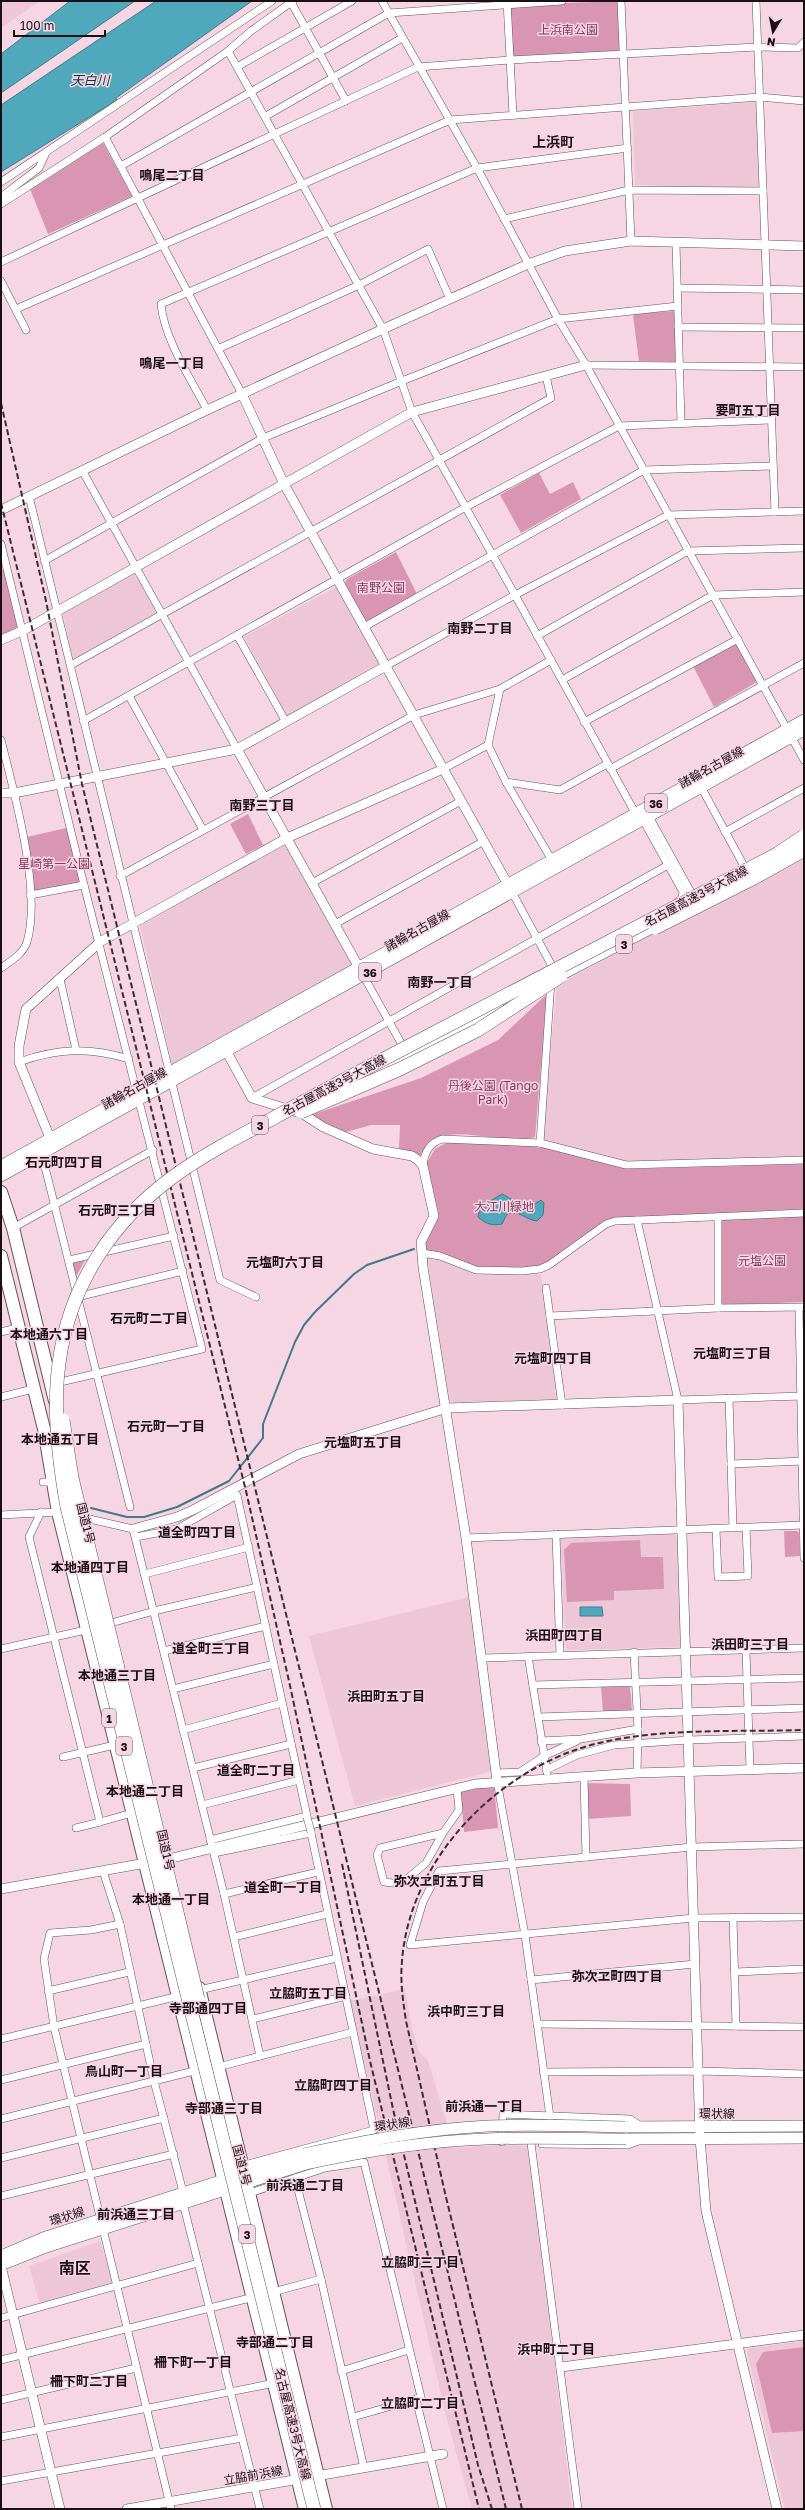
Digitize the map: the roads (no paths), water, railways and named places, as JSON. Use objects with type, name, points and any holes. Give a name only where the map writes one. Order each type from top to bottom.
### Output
[{"type":"highway","name":"名古屋高速3号大高線","points":[[314,2509],[72,1532],[56,1441],[55,1396],[59,1358],[73,1308],[92,1265],[114,1232],[139,1205],[163,1183],[201,1157],[770,857],[804,835]]},
{"type":"highway","name":"名古屋高速3号大高線","points":[[303,1111],[400,1070],[448,1045],[498,1018],[566,973],[754,878],[804,850]]},
{"type":"highway","points":[[303,1111],[444,1037],[515,994],[690,902],[693,896]]},
{"type":"highway","name":"3","points":[[85,1524],[68,1459],[63,1400],[74,1329],[91,1284],[118,1240],[137,1217],[165,1191],[204,1164],[303,1111]]},
{"type":"highway","name":"国道1号","points":[[1,1192],[13,1228],[50,1384],[111,1624],[326,2509]]},
{"type":"highway","name":"国道1号","points":[[1,1256],[33,1390],[48,1482],[58,1512],[88,1630],[132,1814],[146,1863],[198,2070],[305,2509]]},
{"type":"highway","name":"名古屋高速3号大高線","points":[[85,1524],[322,2509]]},
{"type":"highway","points":[[88,1630],[104,1639],[174,1922],[178,1959]]},
{"type":"main road","name":"諸輪名古屋線","points":[[1,1166],[40,1150],[50,1138],[171,1078],[789,733],[804,720]]},
{"type":"main road","name":"諸輪名古屋線","points":[[789,733],[804,730]]},
{"type":"main road","name":"諸輪名古屋線","points":[[1,1176],[40,1150],[138,1095]]},
{"type":"main road","name":"環状線","points":[[1,2266],[102,2224],[183,2197],[245,2179],[352,2143],[426,2132],[488,2126],[804,2126]]},
{"type":"main road","name":"環状線","points":[[305,2159],[355,2154],[426,2143],[486,2139],[804,2138]]},
{"type":"main road","name":"環状線","points":[[1,2256],[43,2238],[102,2224]]},
{"type":"street","points":[[1,182],[45,155],[272,1]]},
{"type":"street","points":[[237,67],[352,1]]},
{"type":"street","points":[[382,1],[418,67],[477,168],[558,319],[586,366],[688,551],[764,684],[804,760]]},
{"type":"street","points":[[121,166],[319,54],[388,13],[507,2],[562,1]]},
{"type":"street","points":[[621,1],[627,107],[631,241]]},
{"type":"street","points":[[756,1],[775,512]]},
{"type":"street","points":[[1,204],[105,137],[228,51],[251,31],[292,2],[346,101]]},
{"type":"street","points":[[507,2],[513,115]]},
{"type":"street","points":[[266,116],[402,38]]},
{"type":"street","points":[[1,262],[276,135],[418,67],[510,60],[757,47],[798,48],[804,42]]},
{"type":"street","points":[[228,51],[266,116],[383,329],[412,412],[464,508],[493,554],[609,766],[643,815],[693,896],[804,835]]},
{"type":"street","points":[[16,309],[302,183],[450,120],[760,97],[804,101]]},
{"type":"street","points":[[105,137],[188,292],[220,348],[284,484],[538,938],[552,966],[540,1144]]},
{"type":"street","points":[[207,410],[162,317],[161,304],[329,230],[477,168],[628,148]]},
{"type":"street","points":[[1,197],[38,168],[45,155]]},
{"type":"street","points":[[504,219],[629,190],[763,191]]},
{"type":"street","points":[[1,510],[83,472],[207,410],[528,264],[572,250],[631,241],[804,246]]},
{"type":"street","points":[[676,242],[681,424]]},
{"type":"street","points":[[220,348],[359,284],[428,249],[450,299]]},
{"type":"street","points":[[1,281],[26,330]]},
{"type":"street","points":[[677,288],[804,290]]},
{"type":"street","points":[[44,561],[263,438],[402,381],[558,319],[678,306]]},
{"type":"street","points":[[678,328],[804,328]]},
{"type":"street","points":[[1,640],[22,631],[412,412],[586,366],[804,367]]},
{"type":"street","points":[[71,665],[551,398],[546,376]]},
{"type":"street","points":[[83,722],[464,508],[619,426],[771,420]]},
{"type":"street","points":[[364,627],[644,470],[773,466]]},
{"type":"street","points":[[83,472],[137,566],[401,1043]]},
{"type":"street","points":[[29,496],[56,611],[71,665],[83,722],[120,876],[220,1280],[256,1297]]},
{"type":"street","points":[[1,793],[14,793],[238,749],[386,666],[668,515],[804,511]]},
{"type":"street","points":[[1,544],[84,885],[153,1150],[202,1349],[50,1384]]},
{"type":"street","points":[[537,636],[688,551],[804,548]]},
{"type":"street","points":[[562,680],[713,595],[804,592]]},
{"type":"street","points":[[237,635],[286,722]]},
{"type":"street","points":[[584,722],[738,639]]},
{"type":"street","points":[[120,876],[414,715],[500,688],[551,660]]},
{"type":"street","points":[[506,782],[560,790],[609,766],[804,663]]},
{"type":"street","points":[[500,688],[488,745],[506,782],[554,864]]},
{"type":"street","points":[[129,696],[203,830]]},
{"type":"street","points":[[1,740],[23,834],[30,895],[27,942],[22,952],[1,968]]},
{"type":"street","points":[[50,1138],[19,1062],[19,1046],[26,1009],[100,942],[287,838],[443,769],[488,745]]},
{"type":"street","points":[[699,783],[745,868]]},
{"type":"street","points":[[725,832],[804,788]]},
{"type":"street","points":[[312,883],[461,801]]},
{"type":"street","points":[[284,1106],[401,1043],[681,900],[683,892],[643,815]]},
{"type":"street","points":[[335,924],[484,841]]},
{"type":"street","points":[[252,1098],[668,865]]},
{"type":"street","points":[[552,981],[702,904],[727,878]]},
{"type":"street","points":[[30,895],[84,885]]},
{"type":"street","points":[[60,979],[76,1050]]},
{"type":"street","points":[[225,1047],[252,1098],[284,1106],[303,1114],[323,1127],[373,1148],[412,1156],[423,1166]]},
{"type":"street","points":[[19,1062],[56,1052],[76,1050],[101,1051],[129,1059]]},
{"type":"street","points":[[550,2117],[536,2024],[525,1935],[496,1777],[483,1658],[447,1408],[422,1253],[421,1242],[423,1233],[434,1216],[423,1166],[424,1156],[428,1148],[442,1139],[540,1144],[626,1165],[804,1160]]},
{"type":"street","points":[[40,1150],[56,1204],[77,1297],[130,1507]]},
{"type":"street","points":[[13,1228],[153,1150]]},
{"type":"street","points":[[422,1253],[440,1256],[476,1270],[522,1271],[540,1269],[549,1265],[606,1224],[615,1221],[804,1213]]},
{"type":"street","points":[[718,1217],[718,1308]]},
{"type":"street","points":[[637,1220],[659,1311],[678,1400],[700,2138],[706,2211],[777,2509]]},
{"type":"street","points":[[69,1260],[174,1236]]},
{"type":"street","points":[[77,1297],[183,1271]]},
{"type":"street","points":[[546,1288],[562,1405]]},
{"type":"street","points":[[550,1316],[718,1308],[802,1307],[804,1558]]},
{"type":"street","points":[[1,1332],[17,1328]]},
{"type":"street","points":[[1,1397],[33,1390]]},
{"type":"street","points":[[135,1533],[193,1510],[300,1454],[447,1408],[802,1396]]},
{"type":"street","points":[[729,1398],[733,1528]]},
{"type":"street","points":[[731,1464],[803,1461]]},
{"type":"street","points":[[85,1524],[135,1533],[178,1528],[237,1495],[374,2130],[245,2179]]},
{"type":"street","points":[[41,1512],[29,1537],[100,1822]]},
{"type":"street","points":[[1,1515],[58,1512]]},
{"type":"street","points":[[466,1538],[803,1525]]},
{"type":"street","points":[[716,1529],[718,1577],[748,1576],[746,1527]]},
{"type":"street","points":[[135,1533],[224,1894],[260,2056]]},
{"type":"street","points":[[556,1534],[560,1655]]},
{"type":"street","points":[[145,1574],[249,1547]]},
{"type":"street","points":[[1,1649],[88,1630],[154,1611],[257,1586]]},
{"type":"street","points":[[164,1651],[266,1626]]},
{"type":"street","points":[[483,1658],[634,1652],[686,1652],[804,1648]]},
{"type":"street","points":[[746,1650],[750,1770]]},
{"type":"street","points":[[634,1652],[638,1730],[637,1773]]},
{"type":"street","points":[[528,1656],[547,1774]]},
{"type":"street","points":[[173,1689],[274,1664]]},
{"type":"street","points":[[533,1685],[804,1678]]},
{"type":"street","points":[[183,1730],[282,1703]]},
{"type":"street","points":[[538,1717],[636,1712],[804,1708]]},
{"type":"street","points":[[541,1741],[581,1739],[638,1730]]},
{"type":"street","points":[[547,1774],[577,1755],[614,1745],[638,1742],[804,1736]]},
{"type":"street","points":[[1,1889],[168,1859],[370,1808],[457,1789],[496,1777],[520,1772],[544,1756],[581,1739]]},
{"type":"street","points":[[192,1768],[291,1744]]},
{"type":"street","points":[[63,1757],[115,1745]]},
{"type":"street","points":[[496,1777],[547,1774],[584,1777],[637,1773],[804,1768]]},
{"type":"street","points":[[584,1777],[586,1857]]},
{"type":"street","points":[[202,1805],[299,1780]]},
{"type":"street","points":[[443,1833],[380,1848],[377,1855],[384,1882],[401,1884],[426,1863],[443,1833],[459,1810],[457,1789]]},
{"type":"street","points":[[76,1828],[132,1814]]},
{"type":"street","points":[[212,1847],[307,1817]]},
{"type":"street","points":[[212,1847],[311,1833]]},
{"type":"street","points":[[804,1844],[692,1846],[439,1871],[423,1902],[410,1945],[694,1918],[804,1917]]},
{"type":"street","points":[[103,1871],[120,1924],[129,1972],[154,2081],[174,2154],[198,2263],[260,2509]]},
{"type":"street","points":[[224,1894],[318,1872]]},
{"type":"street","points":[[234,1937],[327,1914]]},
{"type":"street","points":[[733,1918],[736,2026]]},
{"type":"street","points":[[120,1924],[91,1930],[50,1933],[44,1960],[54,2027],[170,2505]]},
{"type":"street","points":[[199,1990],[337,1958]]},
{"type":"street","points":[[531,1980],[695,1964]]},
{"type":"street","points":[[735,1972],[804,1969]]},
{"type":"street","points":[[48,1991],[129,1972]]},
{"type":"street","points":[[1,2039],[179,1996]]},
{"type":"street","points":[[253,2019],[346,1996]]},
{"type":"street","points":[[536,2024],[804,2027]]},
{"type":"street","points":[[218,2067],[353,2032]]},
{"type":"street","points":[[1,2080],[146,2044]]},
{"type":"street","points":[[1,2119],[198,2070]]},
{"type":"street","points":[[543,2072],[698,2071],[804,2074]]},
{"type":"street","points":[[643,2126],[630,2120],[503,2114],[502,2143],[628,2145],[644,2139]]},
{"type":"street","points":[[1,2158],[164,2118]]},
{"type":"street","points":[[530,2143],[561,2367],[578,2509]]},
{"type":"street","points":[[1,2196],[174,2154]]},
{"type":"street","points":[[245,2179],[295,2178],[325,2168],[364,2162],[421,2397],[353,2417]]},
{"type":"street","points":[[295,2178],[321,2279],[364,2468]]},
{"type":"street","points":[[1,2318],[198,2263]]},
{"type":"street","points":[[1,2266],[42,2428],[60,2509]]},
{"type":"street","points":[[273,2292],[321,2279]]},
{"type":"street","points":[[1,2360],[254,2297]]},
{"type":"street","points":[[561,2367],[804,2335]]},
{"type":"street","points":[[341,2371],[409,2350]]},
{"type":"street","points":[[1,2400],[136,2368]]},
{"type":"street","points":[[1,2437],[275,2383]]},
{"type":"street","points":[[416,2399],[443,2509]]},
{"type":"street","points":[[1,2481],[242,2438]]},
{"type":"street","name":"立脇前浜線","points":[[127,2509],[170,2505],[255,2487],[443,2454]]},
{"type":"water","points":[[70,1],[135,1],[1,93],[1,54]]},
{"type":"water","name":"天白川","points":[[156,1],[252,1],[116,98],[117,100],[1,172],[1,105]]},
{"type":"water","points":[[502,1194],[526,1205],[530,1205],[541,1200],[544,1203],[543,1215],[537,1221],[519,1214],[511,1213],[507,1214],[502,1224],[495,1225],[486,1223],[478,1217],[480,1207]]},
{"type":"water","points":[[580,1607],[602,1607],[603,1616],[580,1616]]},
{"type":"waterway","points":[[91,1508],[127,1517],[144,1517],[177,1507],[229,1481],[263,1438],[263,1424],[295,1342],[304,1325],[315,1312],[354,1274],[367,1265],[414,1249]]},
{"type":"railway","points":[[1,403],[46,601],[82,784],[506,2509]]},
{"type":"railway","points":[[1,503],[246,1491],[289,1681],[370,2061],[479,2509]]},
{"type":"railway","points":[[522,2509],[445,2193],[406,2021],[401,1968],[409,1922],[423,1884],[444,1850],[470,1818],[500,1791],[534,1769],[570,1752],[608,1741],[632,1737],[705,1731],[804,1730]]},
{"type":"railway","points":[[342,1864],[393,2109],[478,2465],[492,2509]]},
{"type":"district","name":"上浜町","points":[[553,141]]},
{"type":"district","name":"鳴尾二丁目","points":[[172,175]]},
{"type":"district","name":"鳴尾一丁目","points":[[172,363]]},
{"type":"district","name":"要町五丁目","points":[[748,410]]},
{"type":"district","name":"南野二丁目","points":[[480,628]]},
{"type":"district","name":"南野三丁目","points":[[262,805]]},
{"type":"district","name":"南野一丁目","points":[[440,982]]},
{"type":"district","name":"石元町四丁目","points":[[64,1162]]},
{"type":"district","name":"石元町三丁目","points":[[117,1210]]},
{"type":"district","name":"元塩町六丁目","points":[[285,1262]]},
{"type":"district","name":"石元町二丁目","points":[[149,1318]]},
{"type":"district","name":"本地通六丁目","points":[[49,1334]]},
{"type":"district","name":"元塩町三丁目","points":[[732,1353]]},
{"type":"district","name":"元塩町四丁目","points":[[553,1358]]},
{"type":"district","name":"石元町一丁目","points":[[166,1426]]},
{"type":"district","name":"本地通五丁目","points":[[60,1439]]},
{"type":"district","name":"元塩町五丁目","points":[[363,1442]]},
{"type":"district","name":"道全町四丁目","points":[[197,1532]]},
{"type":"district","name":"本地通四丁目","points":[[90,1567]]},
{"type":"district","name":"浜田町四丁目","points":[[564,1635]]},
{"type":"district","name":"浜田町三丁目","points":[[750,1644]]},
{"type":"district","name":"道全町三丁目","points":[[211,1648]]},
{"type":"district","name":"本地通三丁目","points":[[117,1675]]},
{"type":"district","name":"浜田町五丁目","points":[[386,1696]]},
{"type":"district","name":"道全町二丁目","points":[[256,1770]]},
{"type":"district","name":"本地通二丁目","points":[[145,1791]]},
{"type":"district","name":"弥次ヱ町五丁目","points":[[439,1881]]},
{"type":"district","name":"道全町一丁目","points":[[283,1887]]},
{"type":"district","name":"本地通一丁目","points":[[171,1899]]},
{"type":"district","name":"弥次ヱ町四丁目","points":[[617,1976]]},
{"type":"district","name":"立脇町五丁目","points":[[308,1993]]},
{"type":"district","name":"寺部通四丁目","points":[[208,2008]]},
{"type":"district","name":"浜中町三丁目","points":[[466,2011]]},
{"type":"district","name":"鳥山町一丁目","points":[[124,2071]]},
{"type":"district","name":"立脇町四丁目","points":[[333,2085]]},
{"type":"district","name":"前浜通一丁目","points":[[484,2106]]},
{"type":"district","name":"寺部通三丁目","points":[[224,2108]]},
{"type":"district","name":"前浜通二丁目","points":[[305,2185]]},
{"type":"district","name":"前浜通三丁目","points":[[136,2214]]},
{"type":"district","name":"立脇町三丁目","points":[[420,2262]]},
{"type":"district","name":"南区","points":[[75,2268]]},
{"type":"district","name":"寺部通二丁目","points":[[275,2342]]},
{"type":"district","name":"浜中町二丁目","points":[[556,2349]]},
{"type":"district","name":"柵下町一丁目","points":[[193,2362]]},
{"type":"district","name":"柵下町二丁目","points":[[89,2381]]},
{"type":"district","name":"立脇町二丁目","points":[[420,2403]]},
{"type":"park label","name":"上浜南公園","points":[[568,29]]},
{"type":"park label","name":"南野公園","points":[[381,587]]},
{"type":"park label","name":"星崎第一公園","points":[[54,863]]},
{"type":"park label","name":"丹後公園 (Tango Park)","points":[[493,1092]]},
{"type":"park label","name":"大江川緑地","points":[[504,1206]]},
{"type":"park label","name":"元塩公園","points":[[762,1260]]}]
